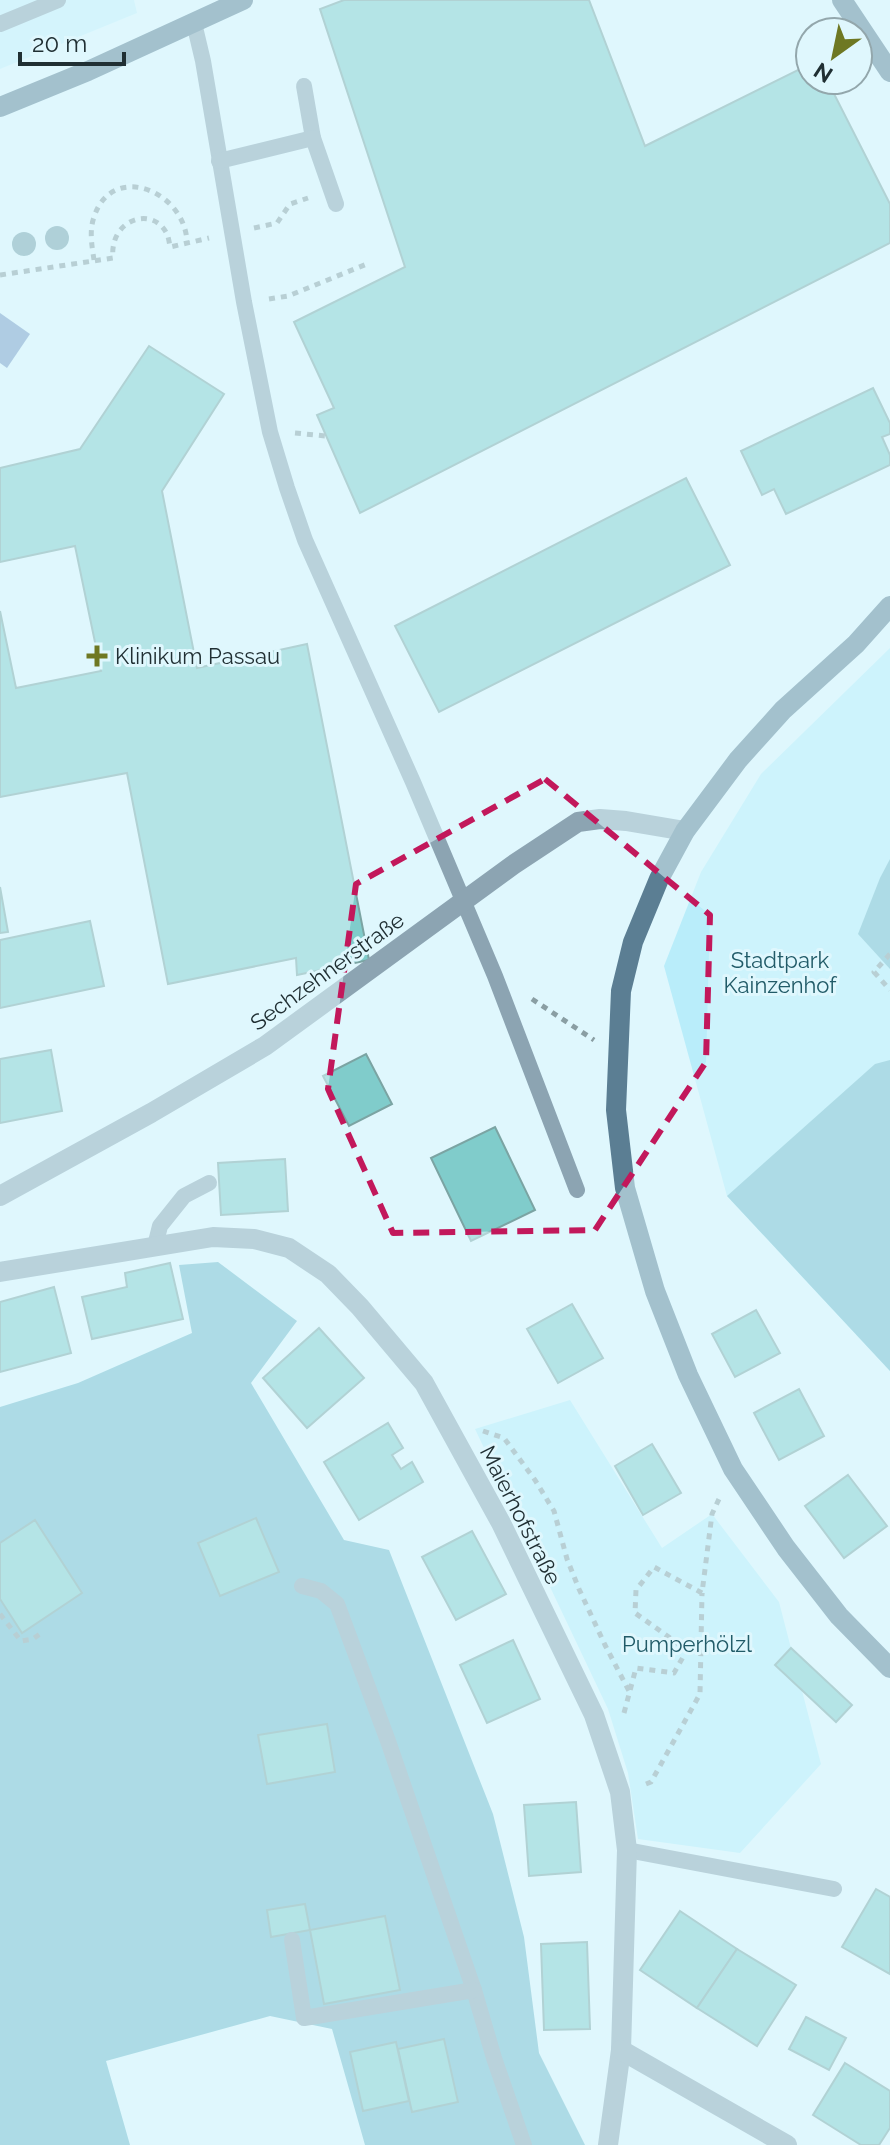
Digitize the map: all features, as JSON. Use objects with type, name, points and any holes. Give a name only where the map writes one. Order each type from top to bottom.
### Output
[{"type":"street","points":[[0,107],[88,71],[243,0]]},
{"type":"street","points":[[842,0],[890,72]]},
{"type":"street","points":[[890,606],[856,644],[783,710],[738,760],[685,831],[659,879],[633,942],[621,991],[616,1110],[625,1188],[655,1291],[688,1375],[733,1469],[786,1548],[839,1616],[890,1668]]},
{"type":"street","name":"Sechzehnerstraße","points":[[0,1196],[265,1046],[513,865],[578,822],[600,819],[685,831]]},
{"type":"street","name":"Maierhofstraße","points":[[0,1272],[213,1237],[254,1239],[289,1248],[328,1274],[424,1383],[501,1523],[594,1715],[620,1792],[627,1850],[621,2050],[608,2145]]},
{"type":"street","points":[[621,2050],[787,2145]]},
{"type":"lane","points":[[0,24],[58,0]]},
{"type":"lane","points":[[194,23],[244,302],[270,432],[287,488],[305,540],[495,976],[577,1190]]},
{"type":"lane","points":[[304,86],[313,138],[336,204]]},
{"type":"lane","points":[[219,161],[313,138]]},
{"type":"lane","points":[[155,1246],[160,1226],[184,1196],[209,1183]]},
{"type":"lane","points":[[302,1586],[321,1591],[337,1604],[388,1741],[524,2145]]},
{"type":"lane","points":[[627,1850],[834,1889]]},
{"type":"lane","points":[[292,1940],[304,2018],[474,1990]]},
{"type":"path","points":[[0,275],[113,258],[113,241],[118,232],[135,220],[143,219],[161,226],[168,235],[170,247],[187,242],[187,235],[175,208],[157,192],[147,188],[123,188],[108,197],[94,216],[91,241],[94,260]]},
{"type":"path","points":[[277,223],[290,204]]},
{"type":"path","points":[[244,302],[288,296],[367,264]]},
{"type":"path","points":[[890,954],[874,972],[890,990]]},
{"type":"path","points":[[495,976],[618,1056]]},
{"type":"path","points":[[475,1429],[504,1438],[554,1511],[579,1589],[630,1691]]},
{"type":"path","points":[[620,1792],[651,1782],[700,1694],[702,1593],[712,1514],[733,1469]]},
{"type":"path","points":[[611,1761],[636,1668],[674,1673],[687,1650],[635,1613],[636,1590],[654,1567],[702,1593]]},
{"type":"path","points":[[0,1614],[21,1641],[33,1639],[44,1631]]},
{"type":"highlighted area","points":[[545,779],[710,915],[706,1062],[595,1230],[393,1233],[328,1089],[356,884]]},
{"type":"shaded area","points":[[0,0],[134,0],[137,13],[0,69]]},
{"type":"shaded area","points":[[0,313],[30,334],[7,368],[0,363]]},
{"type":"shaded area","points":[[890,859],[890,969],[858,934]]},
{"type":"shaded area","points":[[890,1060],[890,1371],[727,1196],[875,1064]]},
{"type":"shaded area","points":[[218,1262],[297,1321],[251,1383],[344,1540],[389,1550],[493,1814],[524,1937],[539,2053],[585,2145],[365,2145],[332,2029],[270,2016],[106,2061],[130,2145],[0,2145],[0,1407],[78,1383],[192,1333],[179,1265]]},
{"type":"green space","name":"Stadtpark Kainzenhof","points":[[890,648],[890,1371],[727,1196],[664,966],[701,872],[761,774]]},
{"type":"green space","name":"Pumperhölzl","points":[[570,1400],[662,1548],[712,1514],[779,1602],[821,1764],[740,1853],[638,1839],[628,1773],[608,1709],[475,1429]]},
{"type":"building","points":[[344,0],[589,0],[645,146],[794,72],[794,96],[835,96],[890,204],[890,243],[360,513],[317,415],[334,408],[294,322],[405,267],[320,9]]},
{"type":"building","name":"Klinikum Passau","points":[[149,346],[224,394],[162,491],[197,668],[307,644],[369,960],[297,975],[296,958],[168,984],[127,773],[0,797],[0,611],[16,688],[101,671],[75,546],[0,562],[0,468],[80,449]]},
{"type":"building","points":[[873,388],[890,423],[890,434],[882,437],[890,455],[890,465],[786,514],[774,489],[762,495],[741,451]]},
{"type":"building","points":[[686,478],[730,565],[439,712],[395,626]]},
{"type":"building","points":[[0,887],[8,932],[0,933]]},
{"type":"building","points":[[90,921],[104,986],[0,1008],[0,940]]},
{"type":"building","points":[[51,1050],[62,1111],[0,1123],[0,1059]]},
{"type":"building","points":[[366,1054],[392,1104],[349,1126],[323,1076]]},
{"type":"building","points":[[495,1127],[535,1210],[471,1241],[431,1158]]},
{"type":"building","points":[[285,1159],[288,1211],[221,1215],[218,1163]]},
{"type":"building","points":[[170,1263],[183,1319],[92,1339],[82,1297],[127,1287],[125,1273]]},
{"type":"building","points":[[54,1287],[71,1353],[0,1372],[0,1302]]},
{"type":"building","points":[[572,1304],[603,1358],[558,1383],[527,1329]]},
{"type":"building","points":[[756,1310],[780,1353],[735,1377],[712,1334]]},
{"type":"building","points":[[319,1328],[364,1378],[307,1428],[263,1378]]},
{"type":"building","points":[[799,1389],[824,1436],[779,1460],[754,1413]]},
{"type":"building","points":[[388,1423],[403,1448],[392,1455],[401,1469],[412,1462],[423,1482],[359,1520],[324,1462]]},
{"type":"building","points":[[652,1444],[681,1493],[643,1515],[615,1466]]},
{"type":"building","points":[[848,1475],[887,1526],[844,1558],[805,1506]]},
{"type":"building","points":[[256,1518],[279,1572],[220,1596],[198,1543]]},
{"type":"building","points":[[35,1520],[82,1593],[22,1633],[0,1599],[0,1543]]},
{"type":"building","points":[[472,1531],[506,1594],[456,1620],[422,1557]]},
{"type":"building","points":[[513,1640],[540,1699],[487,1723],[460,1665]]},
{"type":"building","points":[[791,1648],[852,1705],[836,1722],[775,1665]]},
{"type":"building","points":[[327,1724],[335,1772],[267,1784],[258,1735]]},
{"type":"building","points":[[576,1802],[581,1872],[529,1876],[524,1805]]},
{"type":"building","points":[[876,1889],[890,1897],[890,1974],[842,1947]]},
{"type":"building","points":[[305,1904],[310,1930],[271,1937],[267,1910]]},
{"type":"building","points":[[680,1911],[737,1949],[697,2008],[640,1970]]},
{"type":"building","points":[[385,1916],[400,1990],[324,2004],[310,1930]]},
{"type":"building","points":[[587,1942],[590,2029],[544,2030],[541,1944]]},
{"type":"building","points":[[737,1949],[796,1985],[757,2046],[697,2008]]},
{"type":"building","points":[[806,2017],[846,2038],[829,2070],[789,2049]]},
{"type":"building","points":[[444,2039],[458,2102],[412,2112],[398,2049]]},
{"type":"building","points":[[396,2042],[409,2101],[363,2111],[350,2052]]},
{"type":"building","points":[[845,2063],[890,2091],[890,2128],[879,2145],[861,2145],[813,2115]]},
{"type":"place","name":"Klinikum Passau","points":[[97,656]]}]
